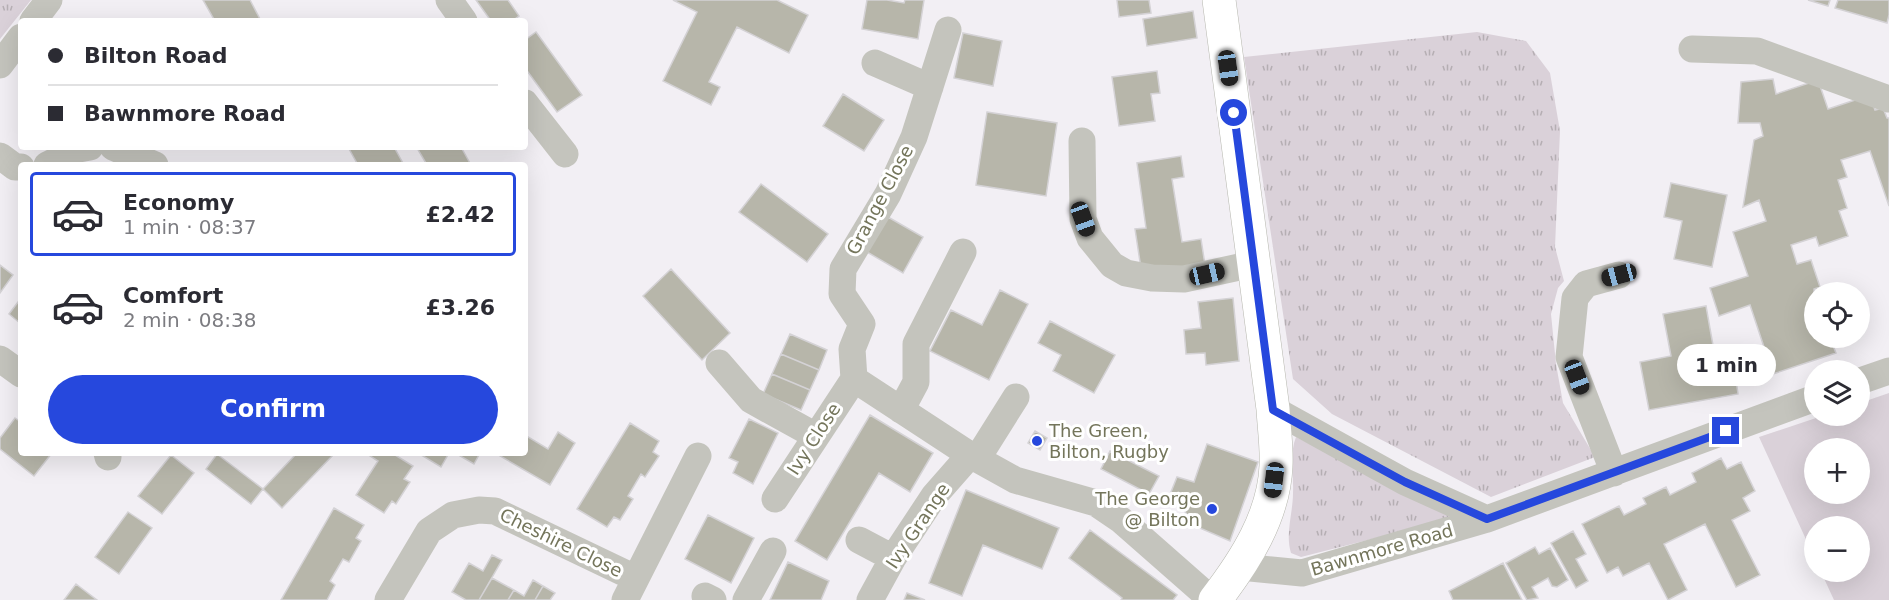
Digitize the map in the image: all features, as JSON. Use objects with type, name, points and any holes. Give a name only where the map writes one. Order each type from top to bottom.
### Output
[{"type":"main road","points":[[1214,600],[1240,567],[1264,519],[1272,495],[1276,465],[1273,410],[1219,0]]},
{"type":"street","points":[[35,18],[49,0]]},
{"type":"street","points":[[449,0],[462,18]]},
{"type":"street","name":"Grange Close","points":[[854,379],[852,348],[862,324],[842,294],[843,268],[888,194],[914,137],[948,30]]},
{"type":"street","points":[[0,65],[18,41]]},
{"type":"street","points":[[1692,49],[1757,51],[1889,99]]},
{"type":"street","points":[[875,63],[930,87]]},
{"type":"street","points":[[528,107],[565,154]]},
{"type":"street","points":[[1082,141],[1083,219],[1090,238],[1112,265],[1126,273],[1184,279],[1253,264]]},
{"type":"street","points":[[53,162],[77,150]]},
{"type":"street","points":[[120,150],[148,162]]},
{"type":"street","points":[[0,156],[18,167]]},
{"type":"street","points":[[901,410],[916,382],[916,344],[963,252]]},
{"type":"street","points":[[1614,473],[1569,357],[1575,298],[1586,284],[1619,275]]},
{"type":"street","points":[[0,359],[18,372]]},
{"type":"street","points":[[719,363],[751,400],[816,436]]},
{"type":"street","points":[[1870,378],[1889,371]]},
{"type":"street","points":[[854,379],[974,457],[1015,480],[1096,503],[1121,520],[1214,600]]},
{"type":"street","name":"Ivy Close","points":[[775,499],[854,379]]},
{"type":"street","name":"Ivy Grange","points":[[870,600],[893,558],[934,496],[974,457],[1016,397]]},
{"type":"street","name":"Bawnmore Road","points":[[1240,567],[1302,573],[1487,519],[1804,402]]},
{"type":"street","name":"Bawnmore Road","points":[[1273,410],[1405,482],[1487,519]]},
{"type":"street","name":"Cheshire Close","points":[[387,600],[429,531],[453,515],[479,510],[495,511],[630,589],[698,456]]},
{"type":"street","points":[[859,540],[893,558]]},
{"type":"street","points":[[746,600],[773,551]]},
{"type":"green space","points":[[0,0],[31,0],[0,39]]},
{"type":"green space","points":[[1477,32],[1526,41],[1550,73],[1560,131],[1555,247],[1564,281],[1558,288],[1551,314],[1556,364],[1563,403],[1595,457],[1491,497],[1332,414],[1293,379],[1244,57]]},
{"type":"green space","points":[[1889,393],[1889,600],[1834,600],[1826,582],[1870,582],[1870,516],[1804,516],[1804,535],[1759,437],[1804,422],[1804,426],[1870,426],[1870,400]]},
{"type":"green space","points":[[1296,437],[1458,517],[1301,557],[1291,553],[1289,531],[1293,501],[1292,458]]},
{"type":"building","points":[[203,0],[250,0],[259,18],[213,18]]},
{"type":"building","points":[[476,0],[508,0],[519,16],[516,18],[489,18]]},
{"type":"building","points":[[673,0],[777,0],[808,15],[789,53],[737,27],[709,82],[720,87],[711,105],[663,81],[697,12]]},
{"type":"building","points":[[867,0],[904,3],[905,0],[924,0],[918,39],[862,29]]},
{"type":"building","points":[[1117,0],[1149,0],[1151,13],[1119,17]]},
{"type":"building","points":[[1808,0],[1830,0],[1828,6]]},
{"type":"building","points":[[1838,0],[1889,0],[1887,23],[1835,8]]},
{"type":"building","points":[[1193,11],[1197,38],[1147,46],[1143,19]]},
{"type":"building","points":[[536,32],[582,95],[557,112],[528,72],[528,38]]},
{"type":"building","points":[[963,33],[1002,41],[993,86],[954,78]]},
{"type":"building","points":[[1157,71],[1160,93],[1151,94],[1155,121],[1119,126],[1112,77]]},
{"type":"building","points":[[1773,79],[1776,94],[1818,80],[1828,109],[1870,95],[1875,110],[1883,108],[1889,118],[1889,206],[1870,151],[1841,160],[1847,177],[1838,180],[1847,208],[1839,211],[1848,236],[1819,246],[1816,237],[1791,245],[1797,264],[1811,260],[1818,282],[1804,282],[1804,348],[1834,348],[1836,353],[1815,360],[1804,360],[1804,364],[1773,374],[1750,305],[1719,316],[1710,288],[1748,276],[1733,232],[1766,221],[1759,200],[1743,207],[1754,140],[1763,136],[1760,123],[1738,123],[1741,82]]},
{"type":"building","points":[[843,94],[884,120],[864,151],[823,126]]},
{"type":"building","points":[[987,112],[1057,123],[1046,196],[976,185]]},
{"type":"building","points":[[350,150],[396,150],[402,162],[356,162]]},
{"type":"building","points":[[418,150],[463,150],[469,162],[425,162]]},
{"type":"building","points":[[1181,156],[1184,177],[1172,179],[1182,242],[1201,239],[1205,265],[1142,275],[1135,229],[1146,228],[1137,163]]},
{"type":"building","points":[[1671,183],[1727,195],[1712,267],[1674,259],[1682,221],[1664,217]]},
{"type":"building","points":[[761,184],[828,234],[807,262],[739,212]]},
{"type":"building","points":[[888,217],[923,237],[903,273],[867,252]]},
{"type":"building","points":[[0,265],[13,275],[0,293]]},
{"type":"building","points":[[671,269],[730,333],[702,360],[643,296]]},
{"type":"building","points":[[1000,290],[1028,304],[989,380],[930,351],[951,310],[982,325]]},
{"type":"building","points":[[1233,298],[1239,361],[1206,365],[1205,353],[1186,354],[1184,330],[1201,328],[1198,302]]},
{"type":"building","points":[[18,302],[18,322],[9,314]]},
{"type":"building","points":[[1706,306],[1717,368],[1734,365],[1738,394],[1649,410],[1640,362],[1671,356],[1663,314]]},
{"type":"building","points":[[1050,321],[1115,355],[1094,393],[1053,371],[1061,355],[1038,343]]},
{"type":"building","points":[[790,334],[827,350],[819,370],[781,354]]},
{"type":"building","points":[[781,354],[819,370],[810,390],[772,374]]},
{"type":"building","points":[[772,374],[810,390],[801,410],[763,394]]},
{"type":"building","points":[[870,415],[933,453],[910,492],[879,473],[827,560],[795,541]]},
{"type":"building","points":[[15,418],[18,420],[18,456],[50,456],[34,476],[0,449],[0,438]]},
{"type":"building","points":[[749,419],[778,433],[753,484],[733,473],[738,462],[729,458]]},
{"type":"building","points":[[630,423],[659,441],[653,452],[659,456],[645,477],[641,474],[628,496],[633,499],[620,520],[614,517],[607,527],[577,509]]},
{"type":"building","name":"The Green, Bilton, Rugby","points":[[1035,431],[1047,438],[1040,450],[1028,443]]},
{"type":"building","points":[[558,432],[575,443],[550,485],[500,456],[528,456],[528,437],[548,449]]},
{"type":"building","name":"The George @ Bilton","points":[[1207,444],[1258,462],[1230,541],[1195,526],[1171,492],[1177,477],[1194,482]]},
{"type":"building","points":[[1110,451],[1159,476],[1149,494],[1101,469]]},
{"type":"building","points":[[170,456],[194,473],[162,514],[138,496]]},
{"type":"building","points":[[216,456],[220,456],[263,489],[251,504],[206,469]]},
{"type":"building","points":[[294,456],[332,456],[282,508],[263,489]]},
{"type":"building","points":[[370,456],[397,456],[413,466],[404,479],[410,482],[396,504],[392,501],[384,513],[356,495],[378,461]]},
{"type":"building","points":[[423,456],[447,456],[441,467]]},
{"type":"building","points":[[460,456],[478,456],[474,464]]},
{"type":"building","points":[[1721,458],[1727,469],[1741,462],[1755,491],[1743,498],[1750,511],[1732,520],[1760,575],[1736,587],[1705,524],[1664,544],[1687,590],[1668,600],[1649,563],[1623,576],[1618,567],[1607,573],[1582,524],[1619,506],[1624,515],[1646,504],[1643,498],[1666,487],[1670,495],[1696,482],[1692,473]]},
{"type":"building","points":[[966,490],[1059,528],[1042,569],[983,545],[962,596],[929,583]]},
{"type":"building","points":[[334,508],[364,525],[356,538],[361,541],[349,562],[343,559],[330,581],[335,585],[327,600],[281,600]]},
{"type":"building","points":[[128,512],[152,528],[119,574],[95,557]]},
{"type":"building","points":[[708,515],[754,538],[731,583],[685,559]]},
{"type":"building","points":[[1090,530],[1177,595],[1173,600],[1121,600],[1122,598],[1069,558]]},
{"type":"building","points":[[1573,531],[1586,554],[1576,559],[1588,581],[1576,588],[1551,543]]},
{"type":"building","points":[[1535,547],[1539,554],[1550,548],[1568,580],[1557,587],[1552,586],[1548,578],[1532,587],[1538,598],[1527,600],[1506,563]]},
{"type":"building","points":[[492,555],[502,560],[479,600],[466,600],[452,592],[469,563],[483,571]]},
{"type":"building","points":[[788,562],[829,581],[821,600],[770,600]]},
{"type":"building","points":[[1503,563],[1522,600],[1453,600],[1449,591]]},
{"type":"building","points":[[492,578],[514,590],[508,600],[479,600]]},
{"type":"building","points":[[533,580],[543,586],[535,600],[508,600],[514,590],[524,596]]},
{"type":"building","points":[[76,584],[97,600],[64,600]]},
{"type":"building","points":[[543,586],[555,593],[550,600],[535,600]]},
{"type":"building","points":[[907,593],[925,600],[904,600]]},
{"type":"place","name":"The Green, Bilton, Rugby","points":[[1037,441]]},
{"type":"place","name":"The George @ Bilton","points":[[1212,509]]},
{"type":"route","points":[[1234,113],[1273,410],[1405,482],[1487,519],[1726,431]]}]
